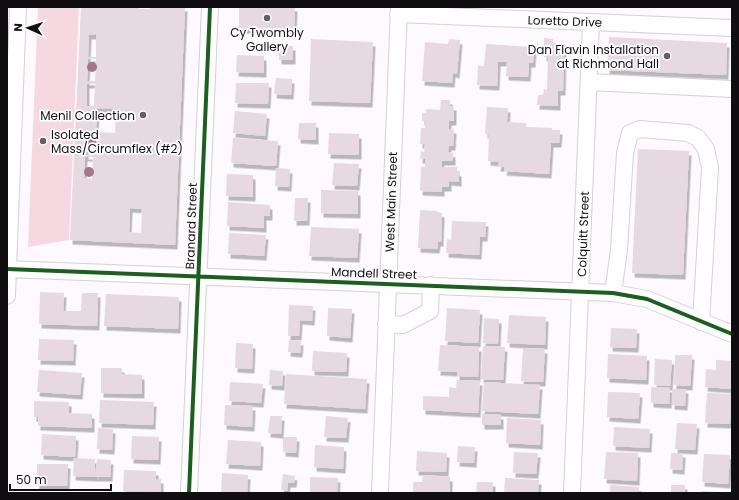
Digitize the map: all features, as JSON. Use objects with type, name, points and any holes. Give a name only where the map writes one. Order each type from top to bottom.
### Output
[{"type":"street","points":[[7,296],[18,7]]},
{"type":"street","name":"Branard Street","points":[[189,493],[210,7]]},
{"type":"street","name":"Loretto Drive","points":[[399,10],[591,22],[732,28]]},
{"type":"street","name":"West Main Street","points":[[380,493],[399,10]]},
{"type":"street","name":"Colquitt Street","points":[[572,493],[591,22]]},
{"type":"street","points":[[589,82],[732,89]]},
{"type":"street","points":[[613,293],[619,250],[625,153],[630,133],[640,129],[688,132],[698,138],[706,149],[710,168],[701,322]]},
{"type":"street","name":"Mandell Street","points":[[8,269],[613,293],[647,299],[732,334]]},
{"type":"street","points":[[386,324],[404,325],[430,311],[431,286]]},
{"type":"shaded area","points":[[38,7],[79,7],[69,240],[28,247]]},
{"type":"building","name":"Menil Collection","points":[[81,7],[139,7],[139,9],[150,9],[150,7],[185,7],[175,245],[70,240]],"holes":[[[89,35],[96,35],[96,57],[88,57]],[[88,59],[96,59],[95,81],[87,81]],[[87,84],[95,84],[94,106],[87,106]],[[97,108],[116,109],[115,133],[96,132]],[[87,133],[94,133],[93,155],[86,155]],[[85,157],[93,157],[92,179],[84,178]],[[130,208],[142,209],[141,233],[129,232]]]},
{"type":"building","name":"Cy Twombly Gallery","points":[[239,7],[295,7],[294,31],[239,29]]},
{"type":"building","name":"Dan Flavin Installation at Richmond Hall","points":[[609,37],[727,43],[726,75],[607,70]]},
{"type":"building","points":[[544,38],[553,39],[553,43],[561,43],[560,50],[564,50],[563,91],[558,91],[558,106],[537,105],[538,95],[543,95],[544,89],[547,90],[548,57],[544,57]]},
{"type":"building","points":[[311,39],[373,42],[370,103],[309,101]]},
{"type":"building","points":[[449,39],[460,40],[457,74],[453,73],[452,83],[422,81],[425,42],[448,44]]},
{"type":"building","points":[[486,44],[534,47],[533,63],[529,63],[528,77],[506,76],[507,62],[498,62],[497,86],[477,85],[478,66],[484,66]]},
{"type":"building","points":[[279,46],[293,46],[293,60],[279,60]]},
{"type":"building","points":[[237,55],[264,56],[264,73],[236,72]]},
{"type":"building","points":[[276,78],[292,79],[291,95],[274,94]]},
{"type":"building","points":[[236,83],[269,83],[268,104],[235,103]]},
{"type":"building","points":[[441,100],[450,100],[450,106],[454,106],[454,121],[449,121],[449,129],[454,129],[453,146],[449,146],[448,152],[453,153],[453,161],[442,161],[441,167],[457,167],[457,172],[459,172],[459,182],[449,181],[449,187],[442,187],[442,192],[420,191],[421,167],[425,167],[425,159],[420,159],[421,151],[424,152],[425,144],[420,144],[421,128],[425,128],[426,121],[422,121],[422,113],[426,113],[426,109],[440,110]]},
{"type":"building","points":[[487,107],[508,108],[507,122],[526,123],[526,127],[552,128],[552,130],[560,130],[559,143],[551,143],[549,174],[504,171],[505,167],[498,167],[499,162],[488,161],[489,135],[485,134]]},
{"type":"building","points":[[235,111],[267,114],[265,136],[233,133]]},
{"type":"building","points":[[299,123],[316,123],[316,140],[298,139]]},
{"type":"building","points":[[329,133],[359,134],[359,155],[328,154]]},
{"type":"building","points":[[233,138],[278,141],[276,166],[231,163]]},
{"type":"building","points":[[638,149],[689,151],[683,275],[632,273]]},
{"type":"building","points":[[334,163],[359,164],[357,186],[332,185]]},
{"type":"building","points":[[276,168],[290,169],[289,187],[275,186]]},
{"type":"building","points":[[227,174],[253,175],[253,197],[226,196]]},
{"type":"building","points":[[321,190],[358,191],[358,214],[321,213]]},
{"type":"building","points":[[295,198],[308,198],[307,221],[294,221]]},
{"type":"building","points":[[228,202],[270,205],[270,216],[264,216],[264,228],[227,226]]},
{"type":"building","points":[[420,210],[437,211],[442,213],[441,242],[438,242],[437,249],[418,248]]},
{"type":"building","points":[[452,221],[486,222],[485,237],[480,237],[479,255],[446,253],[447,239],[451,240]]},
{"type":"building","points":[[311,227],[359,229],[357,258],[309,256]]},
{"type":"building","points":[[229,233],[266,235],[264,256],[228,254]]},
{"type":"building","points":[[40,292],[64,293],[63,311],[81,311],[82,293],[98,293],[97,326],[39,324]]},
{"type":"building","points":[[106,294],[179,297],[178,329],[104,326]]},
{"type":"building","points":[[289,305],[313,306],[312,321],[300,320],[299,336],[288,336]]},
{"type":"building","points":[[328,308],[352,309],[350,338],[327,336]]},
{"type":"building","points":[[447,308],[480,310],[478,343],[445,341]]},
{"type":"building","points":[[509,315],[546,317],[545,345],[507,343]]},
{"type":"building","points":[[484,318],[499,319],[498,344],[483,343]]},
{"type":"building","points":[[611,328],[637,329],[636,348],[610,347]]},
{"type":"building","points":[[39,339],[74,340],[73,361],[38,360]]},
{"type":"building","points":[[289,340],[301,341],[300,353],[288,352]]},
{"type":"building","points":[[236,343],[253,344],[252,369],[235,368]]},
{"type":"building","points":[[440,345],[479,347],[478,377],[457,376],[457,372],[438,371]]},
{"type":"building","points":[[483,346],[505,347],[503,380],[481,379]]},
{"type":"building","points":[[523,348],[545,349],[543,382],[521,381]]},
{"type":"building","points":[[313,351],[347,353],[346,372],[312,371]]},
{"type":"building","points":[[608,354],[647,356],[646,380],[607,378]]},
{"type":"building","points":[[675,355],[692,355],[690,386],[674,385]]},
{"type":"building","points":[[655,359],[672,360],[670,386],[654,385]]},
{"type":"building","points":[[716,360],[732,361],[732,389],[705,387],[706,369],[716,370]]},
{"type":"building","points":[[101,368],[122,368],[122,374],[142,375],[142,394],[101,393]]},
{"type":"building","points":[[39,370],[82,373],[80,395],[37,392]]},
{"type":"building","points":[[270,370],[283,371],[282,386],[269,385]]},
{"type":"building","points":[[286,374],[367,379],[365,409],[284,404]]},
{"type":"building","points":[[457,380],[480,381],[478,413],[423,410],[423,396],[449,397],[449,387],[456,388]]},
{"type":"building","points":[[230,382],[263,384],[261,403],[229,401]]},
{"type":"building","points":[[484,382],[540,385],[538,414],[482,411]]},
{"type":"building","points":[[651,387],[670,388],[669,404],[651,403]]},
{"type":"building","points":[[672,389],[686,389],[685,406],[672,405]]},
{"type":"building","points":[[608,392],[640,393],[638,419],[607,417]]},
{"type":"building","points":[[707,393],[731,394],[730,424],[705,423]]},
{"type":"building","points":[[100,400],[154,402],[153,425],[99,423]]},
{"type":"building","points":[[34,401],[69,402],[69,413],[92,414],[92,428],[38,426],[38,417],[34,417]]},
{"type":"building","points":[[225,405],[253,406],[252,427],[224,425]]},
{"type":"building","points":[[482,414],[501,415],[501,425],[482,425]]},
{"type":"building","points":[[270,416],[282,416],[281,434],[268,433]]},
{"type":"building","points":[[326,416],[348,418],[346,438],[324,437]]},
{"type":"building","points":[[507,418],[541,420],[540,445],[506,443]]},
{"type":"building","points":[[677,423],[697,424],[695,450],[675,449]]},
{"type":"building","points":[[614,427],[650,429],[649,448],[613,446]]},
{"type":"building","points":[[98,428],[113,429],[112,450],[97,449]]},
{"type":"building","points":[[42,434],[76,436],[75,457],[41,455]]},
{"type":"building","points":[[132,436],[159,437],[158,460],[131,459]]},
{"type":"building","points":[[283,437],[297,437],[296,453],[283,452]]},
{"type":"building","points":[[228,440],[261,442],[260,466],[226,464]]},
{"type":"building","points":[[315,445],[344,447],[343,469],[314,467]]},
{"type":"building","points":[[458,446],[475,447],[474,463],[457,462]]},
{"type":"building","points":[[417,451],[447,453],[446,472],[416,471]]},
{"type":"building","points":[[514,452],[538,453],[536,474],[513,473]]},
{"type":"building","points":[[606,452],[638,453],[637,481],[604,479]]},
{"type":"building","points":[[671,453],[683,453],[682,470],[670,469]]},
{"type":"building","points":[[704,454],[730,455],[728,484],[702,482]]},
{"type":"building","points":[[74,458],[95,459],[95,477],[73,476]]},
{"type":"building","points":[[97,459],[111,460],[110,477],[95,477]]},
{"type":"building","points":[[37,464],[68,464],[67,486],[37,486]]},
{"type":"building","points":[[124,470],[156,471],[156,479],[161,479],[161,492],[123,491]]},
{"type":"building","points":[[222,473],[248,475],[247,493],[221,493]]},
{"type":"building","points":[[283,474],[295,476],[294,483],[288,483],[287,491],[281,490]]},
{"type":"building","points":[[423,475],[450,477],[450,493],[413,493],[413,482],[422,482]]},
{"type":"building","points":[[310,477],[338,478],[337,493],[310,493]]},
{"type":"building","points":[[505,478],[539,480],[538,493],[504,493]]},
{"type":"building","points":[[477,482],[493,482],[493,493],[476,493]]},
{"type":"building","points":[[610,485],[639,487],[639,493],[610,493]]},
{"type":"building","points":[[671,485],[685,485],[685,493],[671,493]]},
{"type":"building","points":[[702,491],[719,492],[719,493],[702,493]]},
{"type":"cycle path","points":[[189,493],[210,7]]},
{"type":"cycle path","points":[[7,269],[613,293],[647,299],[732,334]]},
{"type":"place","name":"Cy Twombly Gallery","points":[[267,18]]},
{"type":"place","name":"Dan Flavin Installation at Richmond Hall","points":[[667,56]]},
{"type":"place","name":"Menil Collection","points":[[143,115]]},
{"type":"place","name":"Isolated Mass/Circumflex (#2)","points":[[43,141]]}]
